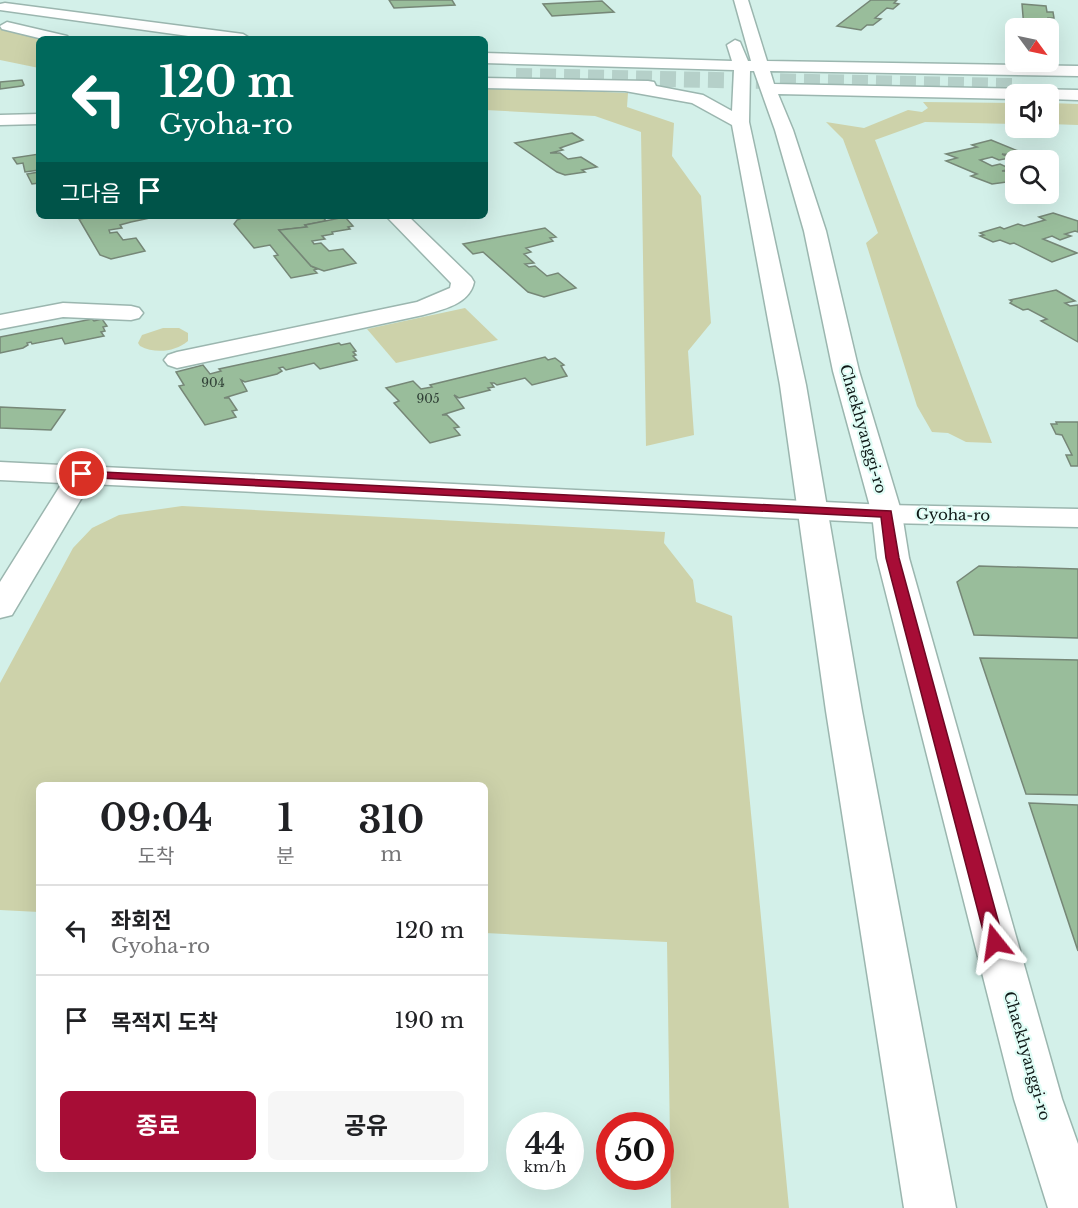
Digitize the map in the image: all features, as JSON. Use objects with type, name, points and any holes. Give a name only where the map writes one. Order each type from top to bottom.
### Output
[{"type":"main road","name":"Chaekhyanggi-ro","points":[[722,0],[728,40],[751,66],[792,123],[846,371],[886,514],[893,558],[1034,1088],[1074,1208]]},
{"type":"main road","name":"Chaekhyanggi-ro","points":[[728,40],[741,0]]},
{"type":"main road","points":[[1,14],[38,35],[68,36]]},
{"type":"main road","points":[[1,14],[156,36]]},
{"type":"main road","points":[[1,14],[214,36]]},
{"type":"main road","points":[[648,63],[693,59],[728,40],[778,50],[803,59],[851,68]]},
{"type":"main road","points":[[488,58],[751,66],[1078,71]]},
{"type":"main road","points":[[619,85],[650,83],[664,76],[654,68],[621,62]]},
{"type":"main road","name":"Chaekhyanggi-ro","points":[[751,66],[742,88],[740,123],[794,385],[844,711],[930,1208]]},
{"type":"main road","points":[[488,67],[518,72],[488,74]]},
{"type":"main road","points":[[897,68],[868,71],[853,78],[860,86],[897,92]]},
{"type":"main road","points":[[1078,79],[1013,82],[1078,88]]},
{"type":"main road","points":[[488,83],[1078,94]]},
{"type":"main road","points":[[619,85],[697,99],[740,123]]},
{"type":"main road","points":[[815,107],[841,99],[897,92]]},
{"type":"main road","points":[[0,120],[36,119]]},
{"type":"main road","points":[[177,360],[423,308],[461,291],[463,282],[399,219]]},
{"type":"main road","points":[[0,322],[63,310],[131,313]]},
{"type":"main road","name":"Gyoha-ro","points":[[0,471],[886,514],[1078,518]]},
{"type":"main road","points":[[0,608],[82,474]]},
{"type":"green space","points":[[0,29],[36,36],[36,67],[0,60]]},
{"type":"green space","points":[[488,87],[628,93],[627,107],[674,123],[672,156],[701,196],[711,323],[688,351],[694,435],[646,446],[641,132],[595,116],[488,110]]},
{"type":"green space","points":[[923,102],[1005,103],[1005,124],[925,122],[875,140],[992,443],[966,442],[948,433],[932,432],[917,406],[866,243],[878,233],[843,139],[826,122],[864,128],[908,110],[922,112],[928,108]]},
{"type":"green space","points":[[1059,103],[1078,104],[1078,125],[1059,124]]},
{"type":"green space","points":[[465,308],[498,340],[396,363],[367,329]]},
{"type":"green space","points":[[163,328],[179,328],[188,333],[188,341],[177,348],[165,351],[140,346],[138,343],[142,335]]},
{"type":"green space","points":[[182,506],[665,532],[664,543],[693,580],[696,602],[732,616],[789,1208],[671,1208],[671,1190],[674,1190],[674,1112],[670,1112],[667,942],[488,933],[488,782],[36,782],[36,912],[0,910],[0,683],[73,548],[92,528],[119,515]]},
{"type":"building","points":[[389,0],[452,0],[455,5],[394,8]]},
{"type":"building","points":[[871,0],[897,0],[894,3],[899,4],[893,9],[887,8],[875,18],[881,19],[861,30],[837,26]]},
{"type":"building","points":[[602,1],[614,12],[552,16],[543,4]]},
{"type":"building","points":[[1022,4],[1046,6],[1047,12],[1053,12],[1054,18],[1048,18],[1023,18]]},
{"type":"building","points":[[22,80],[24,85],[22,86],[0,89],[0,82]]},
{"type":"building","points":[[572,133],[583,140],[560,148],[563,150],[550,153],[560,153],[568,159],[581,157],[597,167],[582,170],[585,172],[565,175],[515,143]]},
{"type":"building","points":[[991,140],[1016,150],[1005,150],[1005,154],[1002,154],[1005,159],[999,160],[992,157],[980,160],[992,166],[1000,164],[1005,166],[1005,170],[1002,171],[1005,171],[1005,182],[992,184],[971,176],[977,174],[946,161],[957,158],[946,154],[977,147],[972,145]]},
{"type":"building","points":[[36,154],[36,170],[25,172],[23,163],[17,164],[13,158]]},
{"type":"building","points":[[36,172],[36,183],[32,184],[27,174]]},
{"type":"building","points":[[1053,213],[1078,221],[1078,232],[1065,234],[1071,236],[1060,240],[1052,236],[1043,239],[1077,253],[1052,262],[1014,243],[1010,244],[1000,240],[993,242],[980,236],[984,235],[980,233],[1000,227],[1004,229],[1018,224],[1024,226],[1045,220],[1039,217]]},
{"type":"building","points":[[79,219],[146,219],[120,225],[122,228],[109,230],[110,233],[117,232],[123,240],[136,238],[145,251],[111,259],[100,255]]},
{"type":"building","points":[[324,219],[326,221],[305,225],[307,227],[279,230],[311,266],[317,269],[314,270],[317,273],[291,278],[274,256],[278,255],[270,245],[254,248],[234,224],[237,220]]},
{"type":"building","points":[[347,219],[353,226],[348,227],[350,229],[332,232],[333,234],[322,236],[325,239],[312,241],[314,244],[321,243],[329,251],[343,249],[356,263],[324,271],[311,266],[279,230],[307,227],[305,225]]},
{"type":"building","points":[[545,228],[556,237],[550,238],[553,241],[526,248],[531,252],[524,254],[534,263],[525,264],[529,267],[535,266],[547,276],[558,273],[576,288],[544,297],[528,292],[483,252],[473,254],[463,244]]},
{"type":"building","points":[[1056,290],[1075,301],[1065,303],[1070,306],[1078,305],[1078,342],[1041,321],[1047,319],[1010,303],[1012,301],[1010,300]]},
{"type":"building","points":[[92,319],[94,321],[102,319],[107,326],[103,327],[105,331],[101,332],[104,336],[65,344],[62,338],[32,344],[31,342],[23,348],[0,353],[0,337]]},
{"type":"building","points":[[339,343],[341,345],[350,343],[356,351],[353,352],[356,355],[353,356],[357,360],[320,369],[314,363],[286,370],[283,367],[279,368],[282,371],[277,374],[245,382],[241,380],[247,391],[224,398],[229,398],[237,410],[232,411],[236,417],[205,425],[179,386],[184,385],[176,372],[203,365],[210,374],[221,371],[219,369]]},
{"type":"building","points":[[545,357],[548,360],[555,358],[564,365],[561,366],[567,376],[532,385],[525,378],[497,385],[491,383],[494,387],[488,388],[490,390],[459,398],[454,395],[464,408],[442,415],[447,415],[459,427],[454,428],[460,435],[430,443],[394,403],[399,401],[386,388],[413,381],[421,389],[432,387],[430,385]]},
{"type":"building","points":[[0,407],[65,410],[51,430],[0,428]]},
{"type":"building","points":[[1056,422],[1078,422],[1078,466],[1071,466],[1066,455],[1072,455],[1062,435],[1056,434],[1051,424],[1057,424]]},
{"type":"building","points":[[979,566],[1078,569],[1078,638],[974,635],[957,582]]},
{"type":"building","points":[[980,658],[1078,660],[1078,795],[1026,794]]},
{"type":"building","points":[[1029,803],[1078,805],[1078,951]]},
{"type":"tunnel","points":[[516,76],[1005,86]]},
{"type":"route","points":[[82,474],[886,514],[893,558],[995,942]]}]
